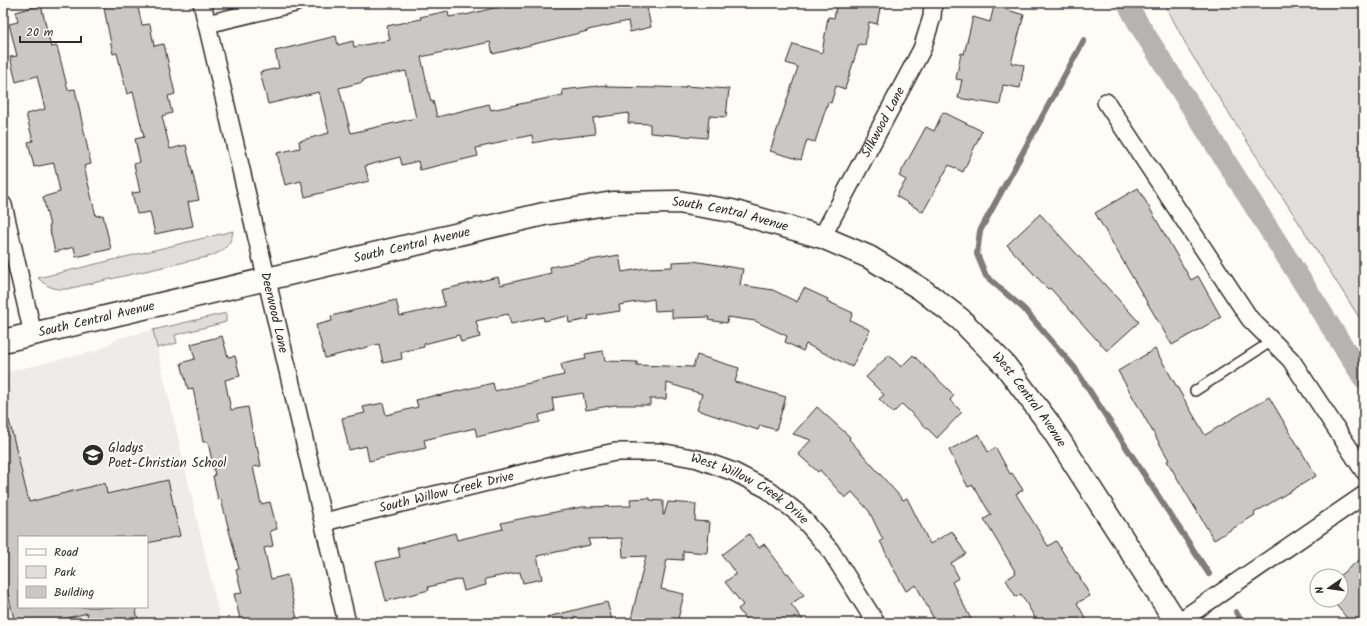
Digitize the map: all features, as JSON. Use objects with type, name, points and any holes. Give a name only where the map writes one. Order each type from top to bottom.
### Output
[{"type":"street","name":"Deerwood Lane","points":[[202,3],[347,623]]},
{"type":"street","points":[[207,24],[295,3]]},
{"type":"street","name":"Silkwood Lane","points":[[822,237],[922,49],[932,17],[933,3]]},
{"type":"street","points":[[1106,102],[1250,319],[1291,360],[1364,470]]},
{"type":"street","name":"South Central Avenue","points":[[3,341],[544,214],[613,203],[678,202],[732,211],[822,237]]},
{"type":"street","points":[[3,205],[33,334]]},
{"type":"street","name":"West Central Avenue","points":[[822,237],[868,257],[921,289],[960,319],[1005,365],[1047,421],[1177,623]]},
{"type":"street","name":"West Willow Creek Drive","points":[[569,462],[615,452],[660,452],[698,459],[734,472],[767,489],[799,514],[830,550],[876,623]]},
{"type":"street","name":"South Willow Creek Drive","points":[[324,522],[569,462]]},
{"type":"street","points":[[1177,623],[1364,495]]},
{"type":"lane","points":[[1195,391],[1272,341]]},
{"type":"shaded area","name":"Gladys Poet-Christian School","points":[[153,330],[221,623],[3,623],[3,373],[96,351],[119,338]]},
{"type":"green space","points":[[1164,3],[1364,3],[1364,325],[1190,52]]},
{"type":"green space","points":[[233,231],[229,244],[220,252],[211,256],[67,289],[51,287],[38,278]]},
{"type":"green space","points":[[226,313],[226,322],[175,335],[177,343],[157,348],[153,330]]},
{"type":"building","points":[[103,3],[137,3],[142,25],[150,24],[154,46],[164,44],[175,94],[168,96],[172,113],[162,116],[170,149],[186,145],[199,200],[188,202],[193,226],[155,234],[150,212],[137,214],[132,193],[140,192],[134,164],[140,162],[135,139],[144,137],[133,92],[127,94],[117,53],[113,54]]},
{"type":"building","points":[[505,3],[646,3],[651,27],[630,32],[628,21],[493,54],[490,42],[421,57],[431,102],[433,101],[437,117],[489,104],[491,110],[563,95],[562,90],[607,85],[607,87],[685,88],[685,86],[729,89],[726,117],[709,116],[707,138],[650,133],[650,124],[628,123],[629,113],[593,118],[595,134],[533,143],[532,135],[476,148],[478,156],[420,170],[418,161],[402,165],[400,157],[365,166],[369,181],[305,197],[301,181],[285,185],[277,153],[300,148],[299,141],[329,133],[319,92],[268,104],[260,72],[279,68],[275,51],[336,36],[338,45],[353,41],[354,47],[390,40],[387,26],[421,19],[420,17],[448,11],[449,17],[466,15],[505,5]],"holes":[[[406,71],[416,118],[351,133],[339,88],[363,82],[363,80]]]},
{"type":"building","points":[[837,3],[881,3],[877,24],[869,22],[865,45],[859,44],[845,89],[836,86],[831,103],[828,102],[815,142],[807,140],[801,160],[770,151],[798,67],[786,63],[793,44],[822,53],[828,17],[834,18]]},
{"type":"building","points":[[41,5],[51,47],[57,46],[68,90],[75,89],[91,164],[84,166],[96,216],[103,215],[111,249],[76,257],[74,247],[55,252],[43,197],[60,192],[54,163],[34,167],[28,142],[33,141],[26,114],[45,109],[37,76],[16,82],[10,57],[17,56],[9,24],[18,22],[16,12]]},
{"type":"building","points":[[994,6],[1024,15],[1011,63],[1024,65],[1020,88],[1003,85],[1000,105],[958,98],[962,80],[956,79],[961,53],[964,54],[973,17],[990,22]]},
{"type":"building","points":[[943,112],[982,131],[963,172],[949,165],[923,212],[896,196],[906,180],[899,176],[926,127],[934,131]]},
{"type":"building","points":[[1138,188],[1191,280],[1198,276],[1221,317],[1172,345],[1095,213]]},
{"type":"building","points":[[1040,214],[1139,322],[1107,351],[1050,288],[1048,289],[1007,245]]},
{"type":"building","points":[[619,255],[622,272],[646,268],[672,267],[672,262],[693,261],[743,269],[740,285],[773,290],[797,302],[804,288],[853,313],[850,320],[870,330],[852,367],[806,344],[803,351],[785,342],[787,336],[755,321],[728,317],[727,323],[708,320],[709,317],[672,318],[672,310],[655,311],[654,299],[619,305],[620,311],[588,316],[589,319],[569,323],[568,316],[544,321],[543,317],[511,324],[508,314],[476,321],[480,337],[461,342],[459,335],[424,344],[424,347],[401,352],[402,359],[383,363],[379,344],[325,358],[316,325],[332,321],[331,316],[396,300],[400,316],[445,306],[441,290],[498,277],[500,285],[551,273],[550,267]]},
{"type":"building","points":[[222,336],[228,357],[235,356],[240,376],[225,380],[231,410],[248,407],[255,446],[257,446],[261,466],[253,467],[261,504],[270,502],[277,529],[270,531],[273,546],[264,548],[271,579],[287,575],[298,623],[241,623],[234,594],[242,593],[236,570],[239,569],[221,499],[218,500],[213,476],[215,475],[208,442],[203,442],[193,388],[188,389],[181,363],[195,359],[191,344]]},
{"type":"building","points":[[1155,349],[1205,435],[1269,397],[1316,476],[1254,513],[1255,515],[1214,540],[1167,461],[1169,460],[1118,371]]},
{"type":"building","points":[[603,351],[605,361],[637,362],[637,365],[693,367],[697,355],[739,368],[735,382],[786,397],[776,430],[760,425],[758,430],[697,410],[702,394],[667,383],[666,399],[650,399],[650,405],[615,405],[586,410],[583,393],[552,398],[554,411],[539,415],[540,422],[477,437],[475,428],[424,440],[426,448],[369,461],[366,446],[349,450],[342,418],[365,413],[363,407],[383,403],[386,415],[418,407],[416,400],[437,395],[493,383],[495,391],[564,375],[561,364],[586,359],[585,354]]},
{"type":"building","points":[[889,355],[901,367],[913,355],[954,395],[950,400],[962,412],[937,438],[902,404],[893,413],[879,399],[884,395],[866,377]]},
{"type":"building","points":[[817,407],[850,437],[849,439],[903,500],[907,498],[930,544],[952,531],[966,554],[951,563],[959,578],[952,582],[973,623],[936,623],[916,585],[906,591],[880,541],[883,540],[869,511],[852,492],[845,498],[820,470],[818,472],[798,454],[811,440],[793,434]]},
{"type":"building","points":[[9,420],[29,502],[105,483],[107,494],[168,480],[180,536],[148,543],[148,536],[18,536],[18,608],[135,608],[139,623],[89,623],[87,613],[48,623],[15,623],[3,573],[3,421]]},
{"type":"building","points":[[979,434],[988,452],[996,448],[1010,474],[1012,473],[1023,490],[1016,494],[1048,546],[1056,541],[1076,573],[1077,572],[1090,596],[1077,603],[1088,623],[1038,623],[1021,594],[1016,597],[1006,580],[1016,573],[984,519],[991,515],[973,485],[968,487],[949,450]]},
{"type":"building","points":[[650,498],[650,500],[663,501],[663,515],[668,502],[696,504],[695,521],[710,522],[707,553],[683,551],[683,560],[667,559],[661,589],[684,594],[677,623],[630,623],[646,556],[623,557],[622,538],[588,539],[590,545],[537,556],[542,579],[523,583],[520,572],[485,579],[486,585],[464,591],[461,579],[428,587],[429,590],[386,601],[376,562],[400,557],[398,548],[455,533],[457,540],[503,529],[501,523],[529,517],[582,507],[631,506],[630,499]]},
{"type":"building","points":[[749,534],[759,548],[764,544],[804,595],[791,604],[805,623],[748,623],[738,609],[743,605],[725,582],[736,574],[722,555]]},
{"type":"building","points":[[1364,556],[1364,623],[1351,623],[1339,608],[1349,608],[1349,568]]},
{"type":"building","points":[[607,602],[613,623],[548,623],[547,617]]},
{"type":"waterway","points":[[1127,3],[1138,23],[1364,379]]},
{"type":"waterway","points":[[1084,40],[980,231],[977,254],[986,276],[1024,309],[1074,367],[1209,574]]},
{"type":"waterway","points":[[1236,612],[1242,623]]},
{"type":"place","name":"Gladys Poet-Christian School","points":[[93,455]]}]
